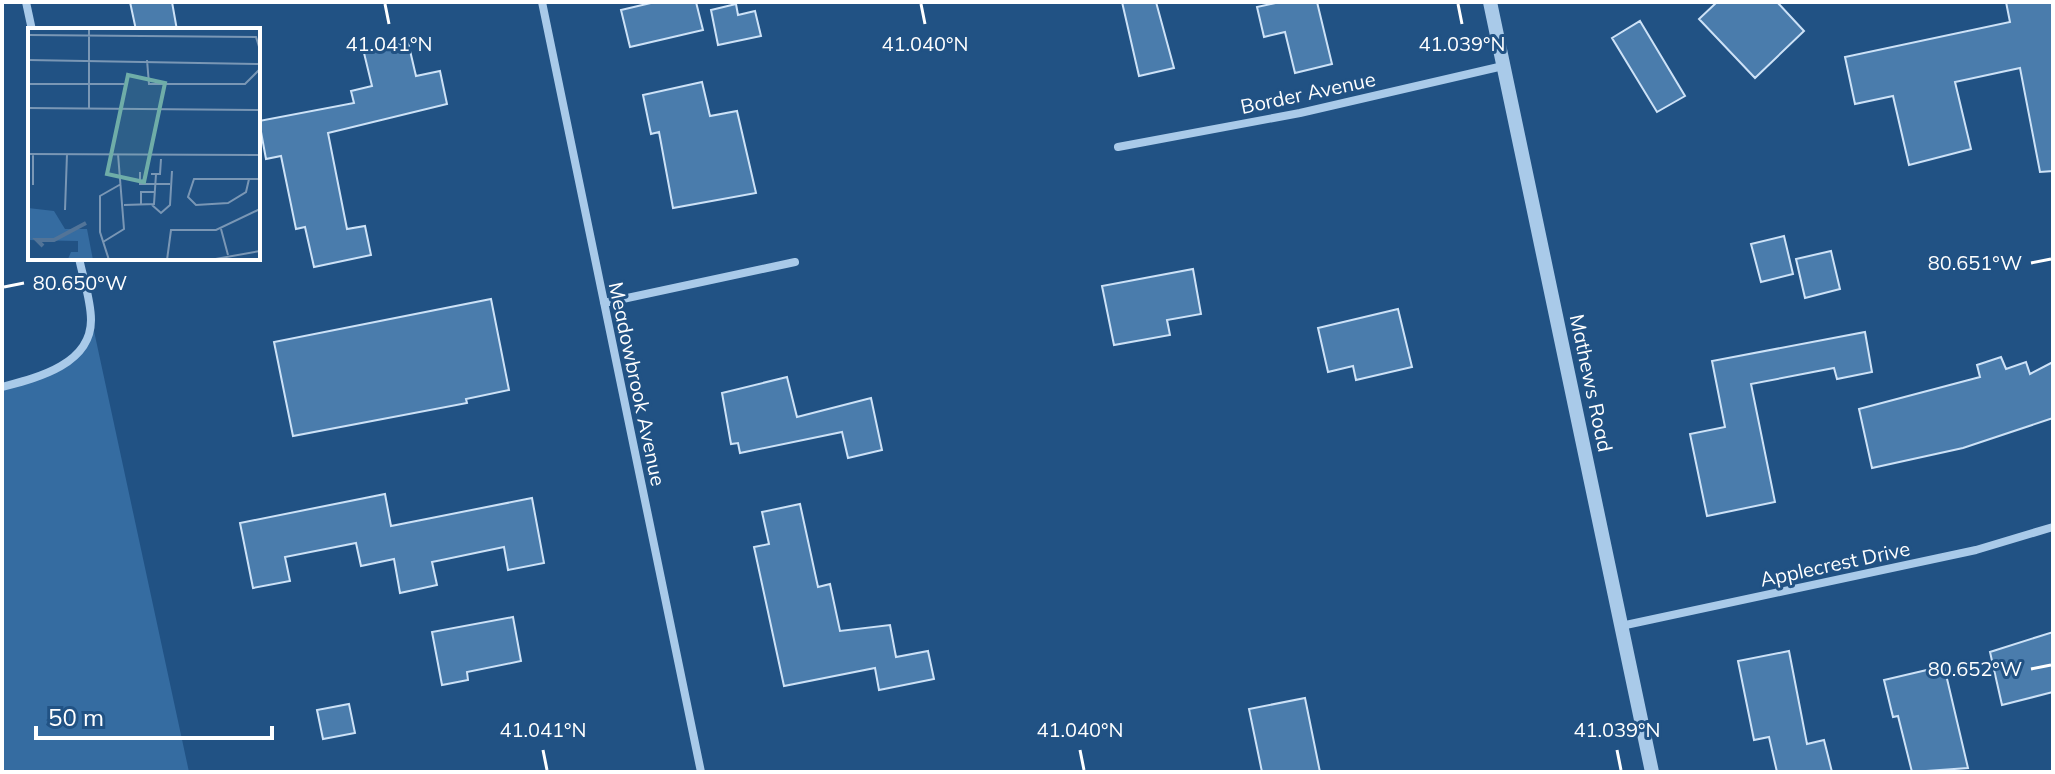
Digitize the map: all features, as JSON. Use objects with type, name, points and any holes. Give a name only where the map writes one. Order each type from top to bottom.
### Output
[{"type":"street","points":[[26,2],[32,28]]},
{"type":"street","name":"Meadowbrook Avenue","points":[[542,2],[701,772]]},
{"type":"street","name":"Mathews Road","points":[[1490,2],[1652,772]]},
{"type":"street","name":"Border Avenue","points":[[1118,147],[1300,113],[1503,66]]},
{"type":"street","points":[[2,387],[43,376],[68,362],[85,340],[91,317],[79,260]]},
{"type":"street","points":[[604,303],[795,262]]},
{"type":"street","name":"Applecrest Drive","points":[[1621,626],[1976,550],[2053,527]]},
{"type":"shaded area","points":[[91,317],[189,772],[2,772],[2,387],[59,366],[78,348]]},
{"type":"building","points":[[130,2],[172,2],[177,28],[136,28]]},
{"type":"building","points":[[655,2],[696,2],[703,30],[630,47],[621,10]]},
{"type":"building","points":[[1122,2],[1156,2],[1174,68],[1139,76]]},
{"type":"building","points":[[1280,2],[1317,2],[1332,64],[1295,73],[1285,32],[1264,37],[1257,7]]},
{"type":"building","points":[[1717,2],[1777,2],[1804,31],[1755,78],[1699,19]]},
{"type":"building","points":[[2006,2],[2053,2],[2053,171],[2040,172],[2020,68],[1955,82],[1971,149],[1909,165],[1893,96],[1855,104],[1845,57],[2010,22]]},
{"type":"building","points":[[736,4],[738,15],[755,11],[761,36],[718,45],[711,10]]},
{"type":"building","points":[[1640,21],[1685,96],[1657,112],[1612,38]]},
{"type":"building","points":[[408,42],[416,76],[440,71],[447,104],[328,133],[347,229],[365,226],[371,255],[314,267],[305,227],[296,229],[281,156],[266,159],[260,121],[354,103],[351,91],[372,86],[364,53]]},
{"type":"building","points":[[702,82],[710,116],[737,111],[756,193],[673,208],[659,132],[651,134],[643,95]]},
{"type":"building","points":[[1784,236],[1793,274],[1761,282],[1751,244]]},
{"type":"building","points":[[1831,251],[1840,289],[1805,298],[1796,259]]},
{"type":"building","points":[[1193,269],[1201,314],[1167,320],[1170,335],[1114,345],[1102,286]]},
{"type":"building","points":[[491,299],[509,390],[466,399],[467,403],[293,436],[274,342]]},
{"type":"building","points":[[1398,309],[1412,367],[1356,380],[1353,366],[1328,372],[1318,328]]},
{"type":"building","points":[[1865,332],[1872,372],[1837,379],[1834,368],[1751,384],[1775,502],[1707,516],[1690,434],[1725,427],[1712,361]]},
{"type":"building","points":[[2001,357],[2006,369],[2026,362],[2030,374],[2053,362],[2053,418],[1963,448],[1872,468],[1859,409],[1980,377],[1977,365]]},
{"type":"building","points":[[787,377],[797,417],[871,398],[882,450],[848,458],[842,432],[740,453],[738,443],[731,444],[722,393]]},
{"type":"building","points":[[385,494],[391,526],[532,498],[544,563],[508,570],[504,547],[432,562],[437,585],[400,593],[394,559],[361,566],[356,543],[285,557],[290,581],[253,588],[240,523]]},
{"type":"building","points":[[800,504],[818,587],[830,584],[840,631],[890,625],[896,657],[928,651],[934,679],[879,690],[875,668],[784,686],[754,547],[769,544],[762,512]]},
{"type":"building","points":[[513,617],[521,661],[467,672],[468,680],[442,685],[432,632]]},
{"type":"building","points":[[2053,632],[2053,692],[2002,705],[1990,652]]},
{"type":"building","points":[[1789,651],[1807,744],[1824,740],[1832,772],[1777,772],[1769,737],[1754,740],[1738,661]]},
{"type":"building","points":[[1944,666],[1968,768],[1912,772],[1898,716],[1893,717],[1884,680]]},
{"type":"building","points":[[1305,698],[1320,772],[1262,772],[1249,709]]},
{"type":"building","points":[[349,704],[355,733],[323,739],[317,710]]}]
